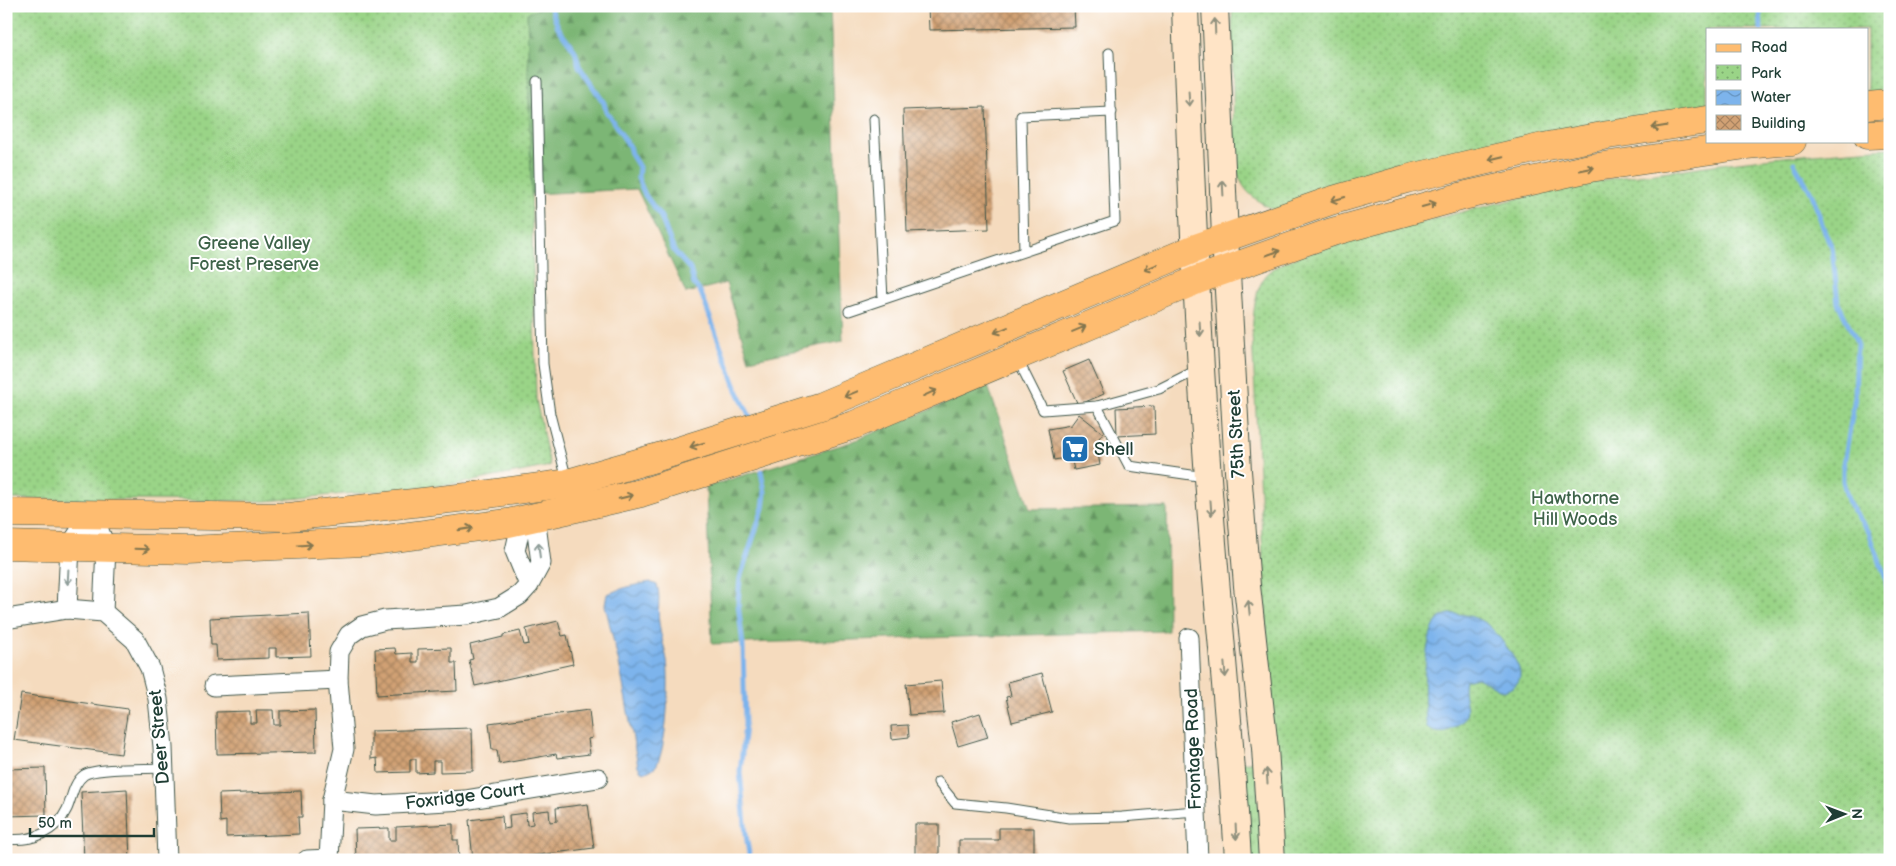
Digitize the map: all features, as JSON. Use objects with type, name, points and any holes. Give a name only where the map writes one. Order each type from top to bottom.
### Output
[{"type":"main road","name":"75th Street","points":[[1185,6],[1208,478],[1233,768],[1238,860]]},
{"type":"main road","name":"75th Street","points":[[1215,6],[1238,470],[1247,586],[1265,748],[1272,860]]},
{"type":"main road","points":[[1868,106],[1890,104]]},
{"type":"main road","points":[[6,545],[188,550],[364,542],[429,535],[519,505],[568,483],[821,406],[1196,248],[1330,201],[1457,166],[1590,138],[1706,120]]},
{"type":"main road","points":[[1868,135],[1890,134]]},
{"type":"main road","points":[[6,513],[288,517],[519,505],[641,494],[854,425],[1197,280],[1332,232],[1467,195],[1539,179],[1655,158],[1780,142]]},
{"type":"street","points":[[307,860],[329,859],[332,800],[344,749],[338,680],[339,652],[349,635],[362,626],[385,620],[467,616],[499,608],[520,595],[529,585],[515,551],[519,505]]},
{"type":"street","points":[[67,608],[70,546],[92,513]]},
{"type":"street","points":[[6,619],[67,608],[103,612],[106,548],[92,513]]},
{"type":"street","name":"Deer Street","points":[[103,612],[135,640],[150,668],[158,700],[164,768],[167,860]]},
{"type":"street","name":"Frontage Road","points":[[1189,638],[1198,860]]},
{"type":"street","points":[[214,686],[338,680]]},
{"type":"street","name":"Foxridge Court","points":[[332,800],[376,805],[465,800],[598,778]]},
{"type":"lane","points":[[849,310],[1115,221],[1109,53]]},
{"type":"lane","points":[[537,81],[543,364],[550,414],[568,483]]},
{"type":"lane","points":[[1024,251],[1021,116],[1112,112]]},
{"type":"lane","points":[[874,119],[883,299]]},
{"type":"lane","points":[[1016,356],[1044,410],[1096,406],[1159,389],[1202,368]]},
{"type":"lane","points":[[1096,406],[1128,466],[1208,478]]},
{"type":"lane","points":[[6,839],[36,838],[51,830],[66,811],[76,784],[84,775],[102,771],[164,768]]},
{"type":"lane","points":[[938,782],[955,803],[1006,808],[1069,818],[1122,817],[1196,811]]},
{"type":"green space","name":"Greene Valley Forest Preserve","points":[[6,6],[548,6],[527,13],[536,400],[550,466],[458,484],[265,501],[6,499]]},
{"type":"green space","points":[[523,6],[830,6],[843,341],[749,360],[726,283],[686,293],[637,189],[531,194],[527,13]]},
{"type":"green space","points":[[1232,6],[1890,6],[1890,90],[1868,92],[1868,28],[1706,28],[1706,110],[1489,144],[1274,210],[1258,201],[1247,191],[1240,179],[1234,161]]},
{"type":"green space","name":"Hawthorne Hill Woods","points":[[1890,148],[1890,860],[1278,860],[1252,333],[1256,298],[1266,276],[1280,265],[1318,250],[1515,199],[1604,180],[1753,160]]},
{"type":"green space","points":[[988,386],[1030,509],[1167,507],[1168,631],[712,644],[706,487],[851,442]]},
{"type":"green space","points":[[1256,761],[1262,860],[1248,860],[1242,763]]},
{"type":"water","points":[[650,582],[657,585],[658,590],[659,623],[667,660],[668,683],[663,745],[656,766],[646,772],[641,771],[638,766],[620,668],[605,605],[607,594]]},
{"type":"water","points":[[1449,614],[1471,616],[1490,627],[1513,656],[1519,668],[1520,677],[1515,685],[1503,691],[1477,677],[1465,680],[1464,688],[1467,708],[1464,719],[1449,730],[1437,732],[1427,727],[1424,686],[1425,668],[1430,636],[1435,624],[1442,616]]},
{"type":"building","points":[[928,6],[1074,6],[1075,27],[929,30]]},
{"type":"building","points":[[985,107],[989,229],[907,232],[903,110]]},
{"type":"building","name":"Shell","points":[[1089,360],[1104,394],[1078,405],[1063,371]]},
{"type":"building","name":"Shell","points":[[1154,406],[1155,434],[1117,436],[1116,408]]},
{"type":"building","name":"Shell","points":[[1079,414],[1103,433],[1096,442],[1100,465],[1074,470],[1071,457],[1054,460],[1048,429],[1071,425]]},
{"type":"building","points":[[309,613],[311,656],[276,657],[276,648],[269,648],[269,658],[217,660],[216,645],[211,645],[210,618]]},
{"type":"building","points":[[558,621],[562,636],[567,635],[573,664],[475,686],[469,660],[473,659],[470,645],[520,631],[524,645],[529,644],[526,629]]},
{"type":"building","points":[[395,648],[396,654],[412,653],[412,662],[418,662],[418,649],[451,648],[451,663],[456,663],[457,691],[377,695],[375,649]]},
{"type":"building","points":[[1042,673],[1052,712],[1012,722],[1006,697],[1011,696],[1008,682]]},
{"type":"building","points":[[941,681],[944,713],[909,715],[906,684]]},
{"type":"building","points":[[21,694],[128,709],[121,754],[14,740]]},
{"type":"building","points":[[256,710],[273,710],[274,725],[280,725],[280,711],[315,710],[316,752],[217,754],[216,712],[250,711],[250,723],[257,723]]},
{"type":"building","points":[[589,710],[592,738],[588,739],[590,754],[557,758],[556,754],[499,764],[497,750],[492,750],[489,723]]},
{"type":"building","points":[[980,713],[988,737],[958,746],[951,722]]},
{"type":"building","points":[[908,725],[909,737],[892,739],[891,726]]},
{"type":"building","points":[[472,728],[473,771],[440,772],[440,761],[433,761],[433,772],[416,773],[416,759],[410,759],[410,772],[378,773],[377,758],[371,759],[371,731]]},
{"type":"building","points":[[45,768],[46,815],[6,816],[6,769]]},
{"type":"building","points":[[127,789],[130,860],[84,860],[81,792]]},
{"type":"building","points":[[301,791],[302,817],[298,817],[299,834],[226,837],[226,821],[220,822],[219,794]]},
{"type":"building","points":[[588,804],[594,848],[498,860],[473,860],[469,820],[502,816],[503,829],[510,828],[509,815],[526,813],[527,825],[533,824],[532,812],[549,810],[550,822],[557,821],[556,808]]},
{"type":"building","points":[[453,824],[453,840],[458,840],[459,860],[356,860],[355,829],[389,828],[389,840],[396,840],[396,827]]},
{"type":"building","points":[[915,824],[939,824],[939,858],[915,858]]},
{"type":"building","points":[[999,828],[1034,828],[1034,859],[959,858],[959,840],[999,840]]},
{"type":"waterway","points":[[550,6],[558,27],[575,51],[579,66],[604,103],[606,111],[629,146],[631,154],[639,167],[638,178],[645,195],[661,217],[674,251],[690,269],[694,284],[701,293],[737,390],[751,419]]},
{"type":"waterway","points":[[1760,6],[1761,28]]},
{"type":"waterway","points":[[1794,163],[1812,194],[1825,233],[1832,247],[1838,303],[1857,342],[1855,397],[1843,470],[1843,481],[1849,504],[1869,532],[1886,579],[1890,604]]},
{"type":"waterway","points":[[750,860],[740,772],[745,725],[743,646],[738,603],[740,578],[763,508],[765,493],[761,471]]},
{"type":"place","name":"Shell","points":[[1075,449]]}]
